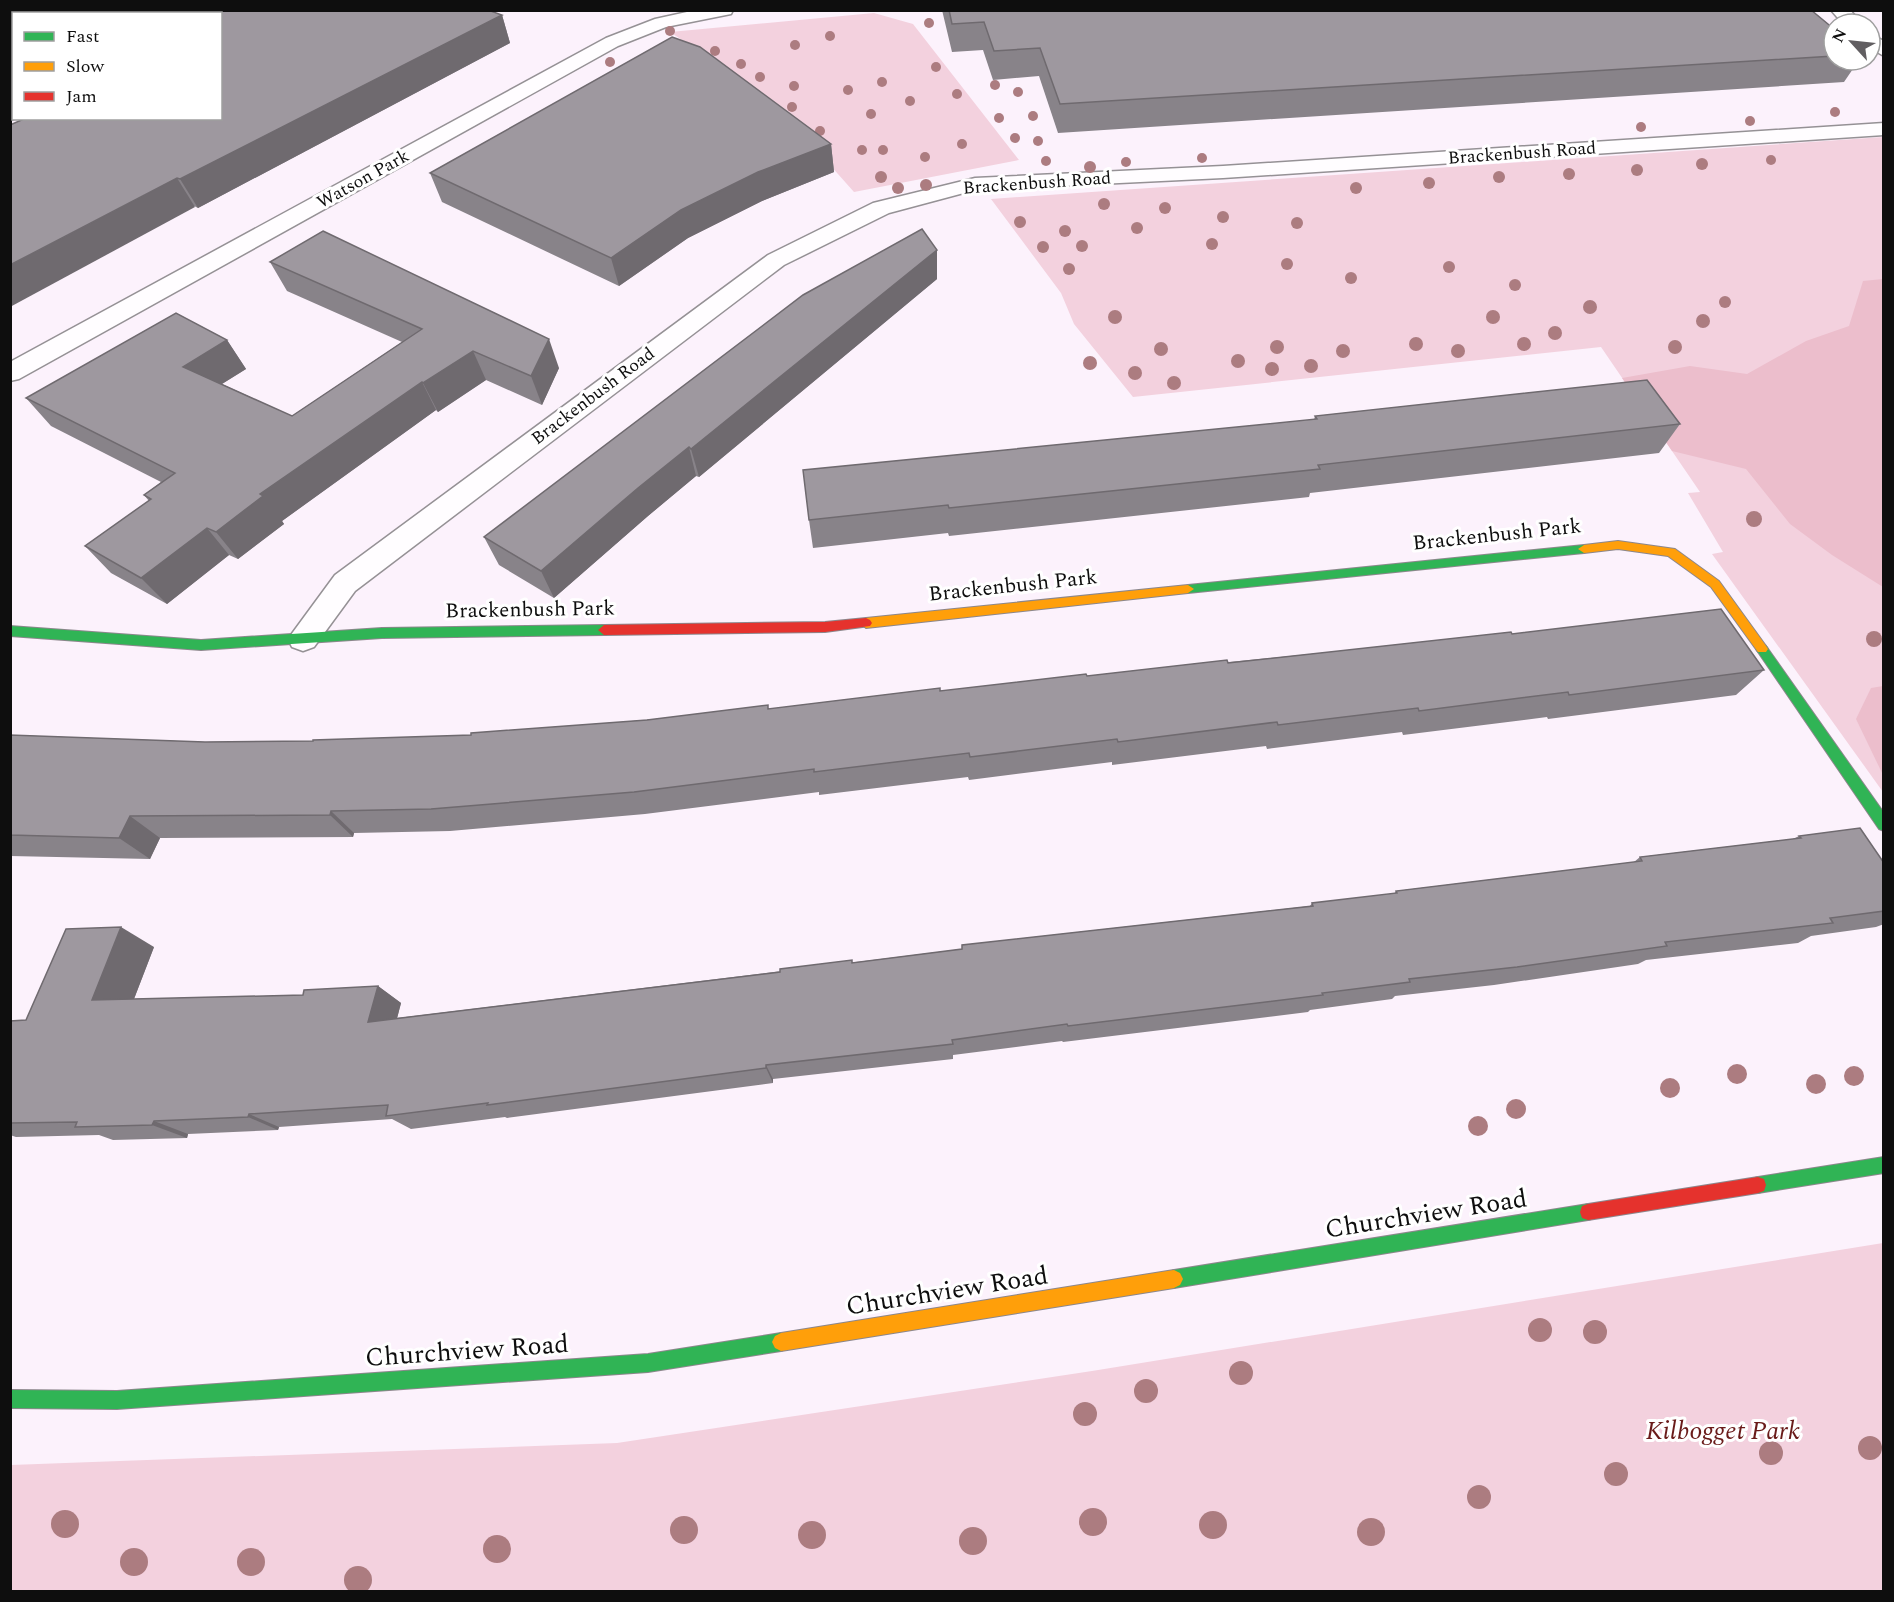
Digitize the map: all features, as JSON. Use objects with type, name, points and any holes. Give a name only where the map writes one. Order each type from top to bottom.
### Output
[{"type":"street","name":"Watson Park","points":[[10,373],[612,42],[661,23],[725,10]]},
{"type":"street","name":"Brackenbush Road","points":[[303,639],[345,583],[776,260],[881,208],[975,184],[1223,172],[1884,129]]},
{"type":"street","name":"Brackenbush Park","points":[[10,631],[201,645],[394,633],[825,627],[1618,545],[1671,552],[1715,584],[1807,711],[1884,825]]},
{"type":"street","name":"Churchview Road","points":[[10,1399],[117,1400],[648,1363],[1884,1165]]},
{"type":"green space","points":[[874,13],[913,24],[1019,160],[854,192],[772,100],[670,32]]},
{"type":"green space","points":[[1883,137],[1883,792],[1712,554],[1723,552],[1688,493],[1700,492],[1601,347],[1133,397],[1074,324],[1061,293],[991,199]]},
{"type":"green space","name":"Kilbogget Park","points":[[1883,1243],[1883,1591],[11,1591],[11,1465],[617,1443],[1092,1371]]},
{"type":"shaded area","points":[[1883,279],[1883,587],[1832,555],[1790,524],[1746,469],[1672,451],[1622,378],[1690,366],[1747,374],[1806,341],[1849,326],[1863,281]]},
{"type":"shaded area","points":[[1884,686],[1883,775],[1856,719],[1871,688]]},
{"type":"building","points":[[10,10],[65,10],[62,12],[12,12],[12,32],[10,33]]},
{"type":"building","points":[[210,10],[488,10],[502,15],[180,179],[177,178],[10,265],[10,125],[21,120],[222,120],[222,12],[211,12]]},
{"type":"building","points":[[949,10],[1811,10],[1822,19],[1822,57],[1060,104],[1040,48],[994,51],[984,22],[952,24]]},
{"type":"building","points":[[672,37],[700,47],[831,144],[758,172],[681,210],[611,258],[430,173]]},
{"type":"building","points":[[922,229],[937,250],[691,449],[689,447],[638,488],[541,571],[484,537],[803,295]]},
{"type":"building","points":[[323,231],[549,339],[531,376],[473,351],[422,382],[260,494],[263,496],[216,532],[207,528],[141,578],[85,546],[151,499],[144,495],[175,473],[26,398],[176,313],[227,340],[183,367],[292,416],[422,329],[270,262]]},
{"type":"building","points":[[1647,380],[1680,424],[1318,465],[1320,469],[949,508],[948,505],[809,520],[803,470],[1317,419],[1315,416]]},
{"type":"building","points":[[1721,609],[1764,670],[1569,695],[1568,692],[1419,711],[1418,708],[1278,725],[1277,722],[1118,742],[1117,739],[970,757],[969,753],[814,772],[814,769],[634,792],[431,809],[331,811],[330,815],[130,816],[119,838],[10,835],[10,735],[205,742],[313,741],[471,735],[471,733],[647,720],[768,705],[768,709],[940,688],[940,691],[1227,660],[1228,663],[1511,632],[1512,634]]},
{"type":"building","points":[[1860,828],[1884,863],[1884,911],[1830,918],[1833,923],[1665,942],[1667,946],[1409,979],[1410,982],[1322,993],[1323,995],[1068,1026],[1067,1024],[952,1040],[953,1044],[766,1065],[766,1068],[487,1105],[488,1103],[386,1116],[388,1105],[249,1114],[248,1117],[154,1121],[152,1125],[75,1127],[77,1122],[10,1123],[10,1021],[26,1020],[66,929],[121,927],[92,1000],[303,995],[304,990],[378,986],[368,1022],[780,972],[780,969],[852,960],[852,963],[962,949],[962,945],[1313,906],[1312,903],[1642,861],[1640,857],[1801,838],[1799,836]]},
{"type":"traffic: fast","points":[[1188,589],[1584,549]]},
{"type":"traffic: fast","points":[[10,631],[201,645],[382,633],[604,630]]},
{"type":"traffic: fast","points":[[1762,649],[1884,825]]},
{"type":"traffic: fast","points":[[1758,1185],[1884,1165]]},
{"type":"traffic: fast","points":[[1174,1279],[1588,1212]]},
{"type":"traffic: fast","points":[[10,1399],[117,1400],[648,1363],[781,1342]]},
{"type":"traffic: slow","points":[[1584,549],[1618,545],[1671,552],[1715,584],[1762,649]]},
{"type":"traffic: slow","points":[[866,623],[1188,589]]},
{"type":"traffic: slow","points":[[781,1342],[1174,1279]]},
{"type":"traffic: jam","points":[[604,630],[825,627],[866,623]]},
{"type":"traffic: jam","points":[[1588,1212],[1758,1185]]}]
